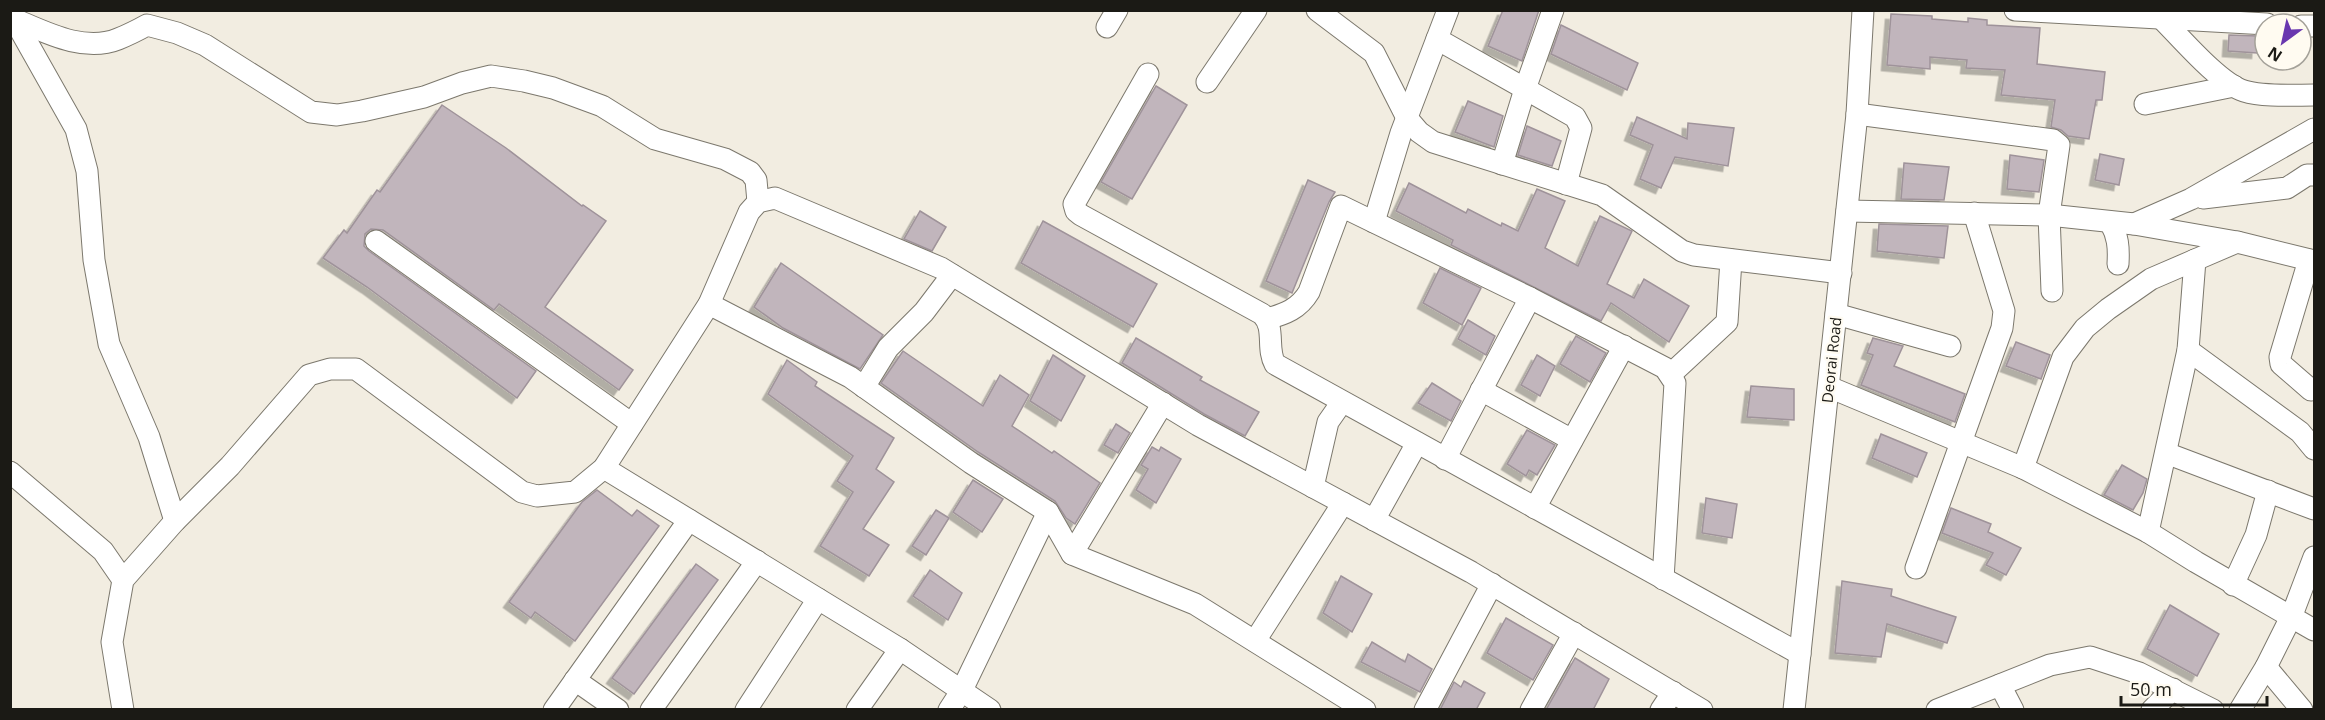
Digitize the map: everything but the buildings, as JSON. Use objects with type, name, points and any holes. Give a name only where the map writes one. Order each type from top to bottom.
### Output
[{"type":"street","points":[[1207,82],[1256,10]]},
{"type":"street","points":[[1374,222],[1407,118],[1448,10]]},
{"type":"street","points":[[1502,164],[1553,10]]},
{"type":"street","name":"Deorai Road","points":[[1794,710],[1857,114],[1863,10]]},
{"type":"street","points":[[2015,10],[2159,16],[2253,23]]},
{"type":"street","points":[[1331,14],[1374,53],[1407,118],[1419,132],[1434,142],[1602,195],[1682,251],[1694,255],[1841,273]]},
{"type":"street","points":[[2159,16],[2210,67],[2234,86],[2256,93],[2314,96]]},
{"type":"street","points":[[12,17],[54,35],[85,44],[116,40],[147,25],[177,33],[205,45],[311,112],[337,115],[413,100],[462,82],[491,76],[553,88],[602,106],[655,139],[725,159],[750,172],[756,180],[758,202]]},
{"type":"street","points":[[12,17],[76,129],[87,171],[94,260],[109,344],[149,438],[175,521]]},
{"type":"street","points":[[1437,39],[1575,117],[1581,128],[1566,184]]},
{"type":"street","points":[[1148,74],[1074,204],[1076,211],[1262,314],[1270,325],[1272,358],[1275,364],[1800,654]]},
{"type":"street","points":[[2145,104],[2234,86]]},
{"type":"street","points":[[1857,114],[2054,140],[2059,145],[2059,155],[2049,214],[2052,291]]},
{"type":"street","points":[[2134,224],[2192,199],[2314,129]]},
{"type":"street","points":[[2192,199],[2287,188],[2307,175],[2314,175]]},
{"type":"street","points":[[123,710],[112,642],[123,580],[175,521],[230,466],[309,375],[330,369],[356,369],[522,492],[537,496],[575,492],[604,468],[709,304],[749,212],[758,202],[775,198],[941,268],[1163,404],[1492,584],[1702,710]]},
{"type":"street","points":[[1267,319],[1286,313],[1303,302],[1309,292],[1341,206],[1656,362],[1671,374],[1675,383],[1664,579]]},
{"type":"street","points":[[1847,211],[2049,214],[2134,224],[2237,242],[2312,261],[2280,357],[2281,364],[2312,390]]},
{"type":"street","points":[[1916,568],[2002,328],[2004,311],[1974,213]]},
{"type":"street","points":[[2110,222],[2116,232],[2119,245],[2118,264]]},
{"type":"street","points":[[376,241],[632,424]]},
{"type":"street","points":[[2023,468],[2063,357],[2085,328],[2151,279],[2237,242]]},
{"type":"street","points":[[1671,374],[1726,322],[1731,260]]},
{"type":"street","points":[[2148,532],[2188,350],[2195,260]]},
{"type":"street","points":[[864,387],[888,348],[924,312],[952,275]]},
{"type":"street","points":[[1445,459],[1530,298]]},
{"type":"street","points":[[709,304],[850,377],[970,463],[1048,512],[1072,554],[1195,604],[1365,710]]},
{"type":"street","points":[[1836,314],[1950,346]]},
{"type":"street","points":[[1535,508],[1624,346]]},
{"type":"street","points":[[2188,350],[2300,432],[2314,449]]},
{"type":"street","points":[[1828,387],[2023,468],[2148,532],[2233,585],[2292,615],[2314,630]]},
{"type":"street","points":[[1481,390],[1572,440]]},
{"type":"street","points":[[1313,487],[1328,423],[1342,402]]},
{"type":"street","points":[[1072,554],[1163,404]]},
{"type":"street","points":[[1374,520],[1417,443]]},
{"type":"street","points":[[2166,453],[2314,508]]},
{"type":"street","points":[[604,468],[900,649],[990,710]]},
{"type":"street","points":[[10,472],[103,551],[123,580]]},
{"type":"street","points":[[2233,585],[2256,536],[2268,491]]},
{"type":"street","points":[[1255,641],[1343,503]]},
{"type":"street","points":[[949,710],[962,690],[1048,512]]},
{"type":"street","points":[[554,710],[689,520]]},
{"type":"street","points":[[2240,710],[2266,668],[2292,615],[2314,557]]},
{"type":"street","points":[[651,710],[757,561]]},
{"type":"street","points":[[1425,710],[1492,584]]},
{"type":"street","points":[[746,710],[818,599]]},
{"type":"street","points":[[1531,710],[1574,633]]},
{"type":"street","points":[[857,710],[900,649]]},
{"type":"street","points":[[1937,710],[2050,665],[2090,657],[2139,673],[2213,710]]},
{"type":"street","points":[[2266,668],[2302,710]]},
{"type":"street","points":[[575,681],[618,710]]},
{"type":"street","points":[[2000,685],[2013,710]]},
{"type":"street","points":[[2152,710],[2173,688]]},
{"type":"street","points":[[1661,710],[1673,692]]}]
